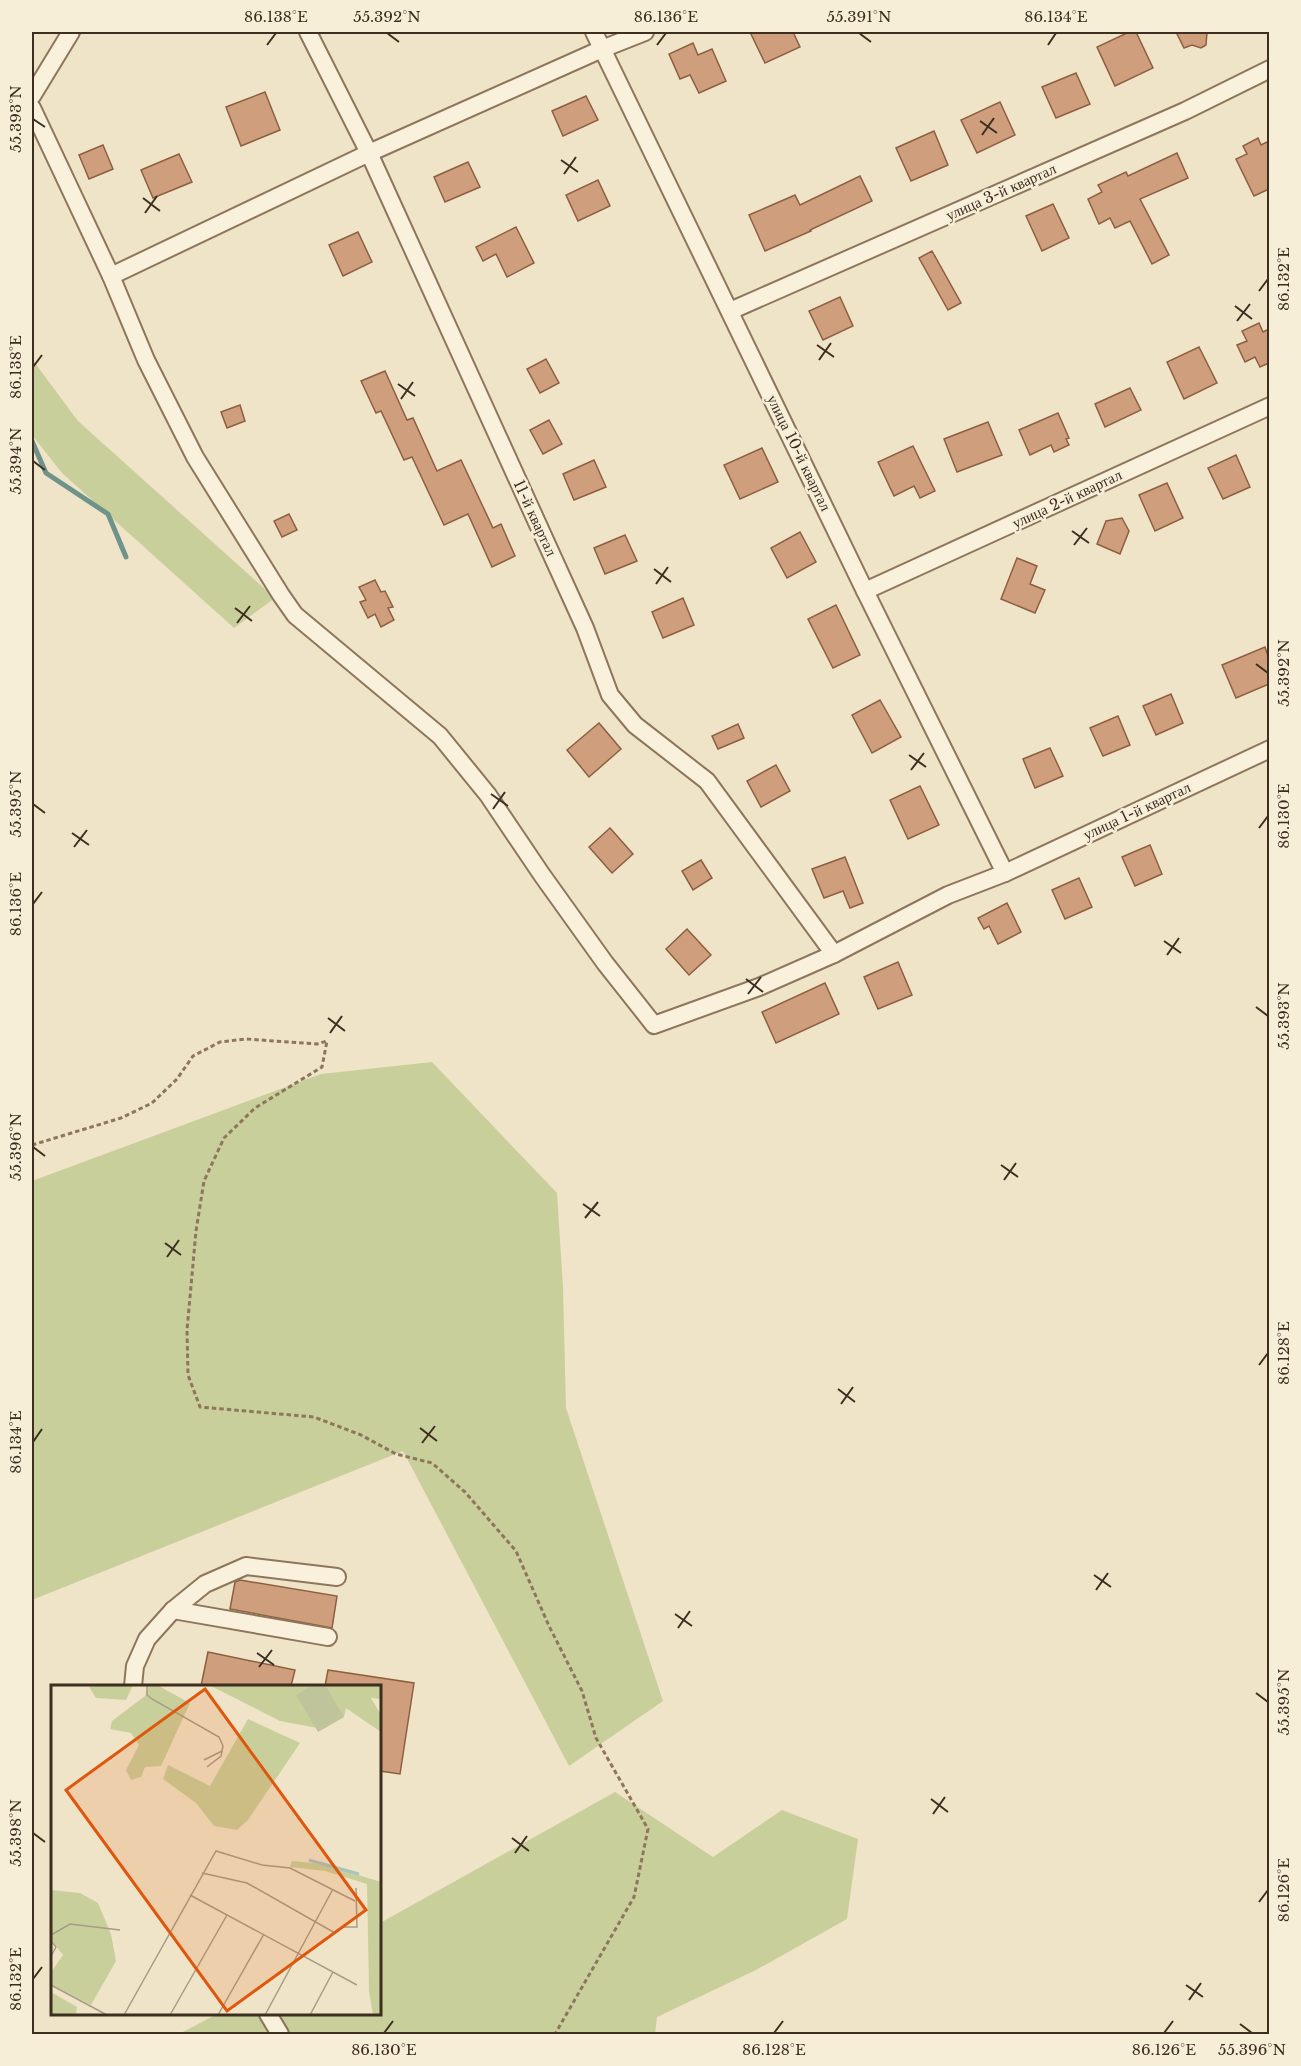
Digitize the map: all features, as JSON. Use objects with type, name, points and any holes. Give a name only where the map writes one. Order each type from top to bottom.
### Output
[{"type":"street","points":[[32,96],[71,32]]},
{"type":"street","name":"11-й квартал","points":[[308,32],[369,153],[585,628],[610,695],[635,725],[707,781],[834,954]]},
{"type":"street","name":"улица 10-й квартал","points":[[594,32],[865,591],[1005,873]]},
{"type":"street","points":[[32,108],[111,276],[369,153],[645,32]]},
{"type":"street","name":"улица 3-й квартал","points":[[730,312],[1185,111],[1269,69]]},
{"type":"street","name":"улица 1-й квартал","points":[[111,276],[146,360],[195,457],[249,545],[296,615],[440,736],[488,795],[605,963],[654,1025],[759,987],[834,954],[948,895],[1005,873],[1269,749]]},
{"type":"street","name":"улица 2-й квартал","points":[[865,591],[1269,406]]},
{"type":"street","points":[[133,1685],[135,1666],[147,1639],[172,1610],[206,1584],[246,1566],[337,1577]]},
{"type":"street","points":[[172,1610],[328,1637]]},
{"type":"street","points":[[269,2015],[280,2034]]},
{"type":"path","points":[[32,1144],[121,1118],[152,1103],[177,1079],[193,1056],[220,1042],[246,1039],[317,1044],[327,1041],[322,1067],[255,1108],[224,1138],[204,1181],[196,1231],[187,1330],[188,1375],[200,1407],[314,1417],[361,1435],[396,1454],[432,1463],[465,1492],[516,1551],[549,1626],[582,1691],[596,1738],[648,1829],[634,1897],[555,2034]]},
{"type":"green space","points":[[32,359],[78,421],[275,598],[234,628],[62,473],[32,435]]},
{"type":"green space","points":[[432,1062],[557,1193],[563,1287],[566,1408],[663,1701],[569,1766],[403,1451],[32,1600],[32,1181],[321,1074]]},
{"type":"green space","points":[[615,1792],[713,1857],[782,1810],[858,1839],[847,1919],[756,1970],[657,2017],[655,2034],[179,2034],[215,2015],[381,2015],[381,1922]]},
{"type":"building","points":[[750,32],[793,32],[800,47],[765,63]]},
{"type":"building","points":[[1129,32],[1136,32],[1153,68],[1115,86],[1097,47]]},
{"type":"building","points":[[1176,32],[1207,32],[1206,45],[1201,48],[1192,45],[1184,48]]},
{"type":"building","points":[[693,43],[698,55],[712,49],[726,81],[699,93],[690,75],[680,79],[669,54]]},
{"type":"building","points":[[1076,73],[1090,104],[1056,118],[1042,87]]},
{"type":"building","points":[[265,92],[280,130],[241,146],[226,107]]},
{"type":"building","points":[[586,96],[598,120],[563,136],[552,111]]},
{"type":"building","points":[[1000,102],[1015,135],[977,153],[961,120]]},
{"type":"building","points":[[934,131],[948,165],[911,181],[896,148]]},
{"type":"building","points":[[1258,138],[1261,145],[1269,141],[1269,189],[1254,196],[1236,159],[1247,154],[1243,146]]},
{"type":"building","points":[[103,145],[113,169],[89,179],[79,155]]},
{"type":"building","points":[[1177,153],[1188,178],[1140,199],[1169,255],[1152,264],[1130,221],[1115,228],[1110,218],[1099,224],[1088,199],[1102,192],[1098,185],[1126,172],[1128,176]]},
{"type":"building","points":[[179,154],[192,182],[153,198],[141,170]]},
{"type":"building","points":[[468,162],[480,187],[445,202],[434,177]]},
{"type":"building","points":[[860,176],[872,201],[765,251],[749,215],[795,195],[800,205]]},
{"type":"building","points":[[598,180],[610,206],[578,221],[566,195]]},
{"type":"building","points":[[1053,204],[1069,238],[1042,251],[1026,216]]},
{"type":"building","points":[[516,227],[534,263],[507,277],[496,254],[483,261],[476,247]]},
{"type":"building","points":[[358,232],[372,262],[343,276],[329,245]]},
{"type":"building","points":[[932,251],[961,303],[948,310],[919,258]]},
{"type":"building","points":[[840,297],[853,326],[823,340],[809,311]]},
{"type":"building","points":[[1259,323],[1263,332],[1269,329],[1269,363],[1260,367],[1255,357],[1245,362],[1237,345],[1247,341],[1242,331]]},
{"type":"building","points":[[1199,347],[1217,383],[1184,399],[1167,362]]},
{"type":"building","points":[[546,359],[559,383],[540,393],[527,369]]},
{"type":"building","points":[[385,371],[407,420],[413,418],[437,471],[461,460],[493,528],[501,524],[515,556],[492,567],[468,514],[444,525],[412,457],[404,460],[381,411],[376,413],[361,381]]},
{"type":"building","points":[[1130,388],[1141,410],[1105,427],[1095,404]]},
{"type":"building","points":[[240,405],[245,421],[227,428],[221,412]]},
{"type":"building","points":[[1058,413],[1069,438],[1066,439],[1069,445],[1054,452],[1051,445],[1030,455],[1019,430]]},
{"type":"building","points":[[549,420],[562,444],[543,454],[530,430]]},
{"type":"building","points":[[988,422],[1002,455],[957,472],[944,439]]},
{"type":"building","points":[[913,446],[935,491],[920,498],[914,486],[894,496],[878,462]]},
{"type":"building","points":[[762,448],[778,482],[740,499],[724,465]]},
{"type":"building","points":[[1236,455],[1250,487],[1223,499],[1208,468]]},
{"type":"building","points":[[594,460],[606,487],[574,500],[563,474]]},
{"type":"building","points":[[1167,483],[1183,518],[1155,531],[1139,495]]},
{"type":"building","points":[[289,514],[297,530],[282,537],[274,521]]},
{"type":"building","points":[[1122,518],[1129,531],[1120,554],[1097,544],[1106,521]]},
{"type":"building","points":[[800,532],[816,562],[787,578],[771,548]]},
{"type":"building","points":[[625,535],[637,561],[605,574],[594,548]]},
{"type":"building","points":[[1017,558],[1037,566],[1030,584],[1045,590],[1035,613],[1001,599]]},
{"type":"building","points":[[375,580],[381,592],[385,591],[393,607],[388,608],[394,620],[381,627],[375,614],[368,618],[360,602],[366,600],[359,587]]},
{"type":"building","points":[[683,598],[694,625],[663,638],[652,612]]},
{"type":"building","points":[[836,605],[860,655],[833,668],[808,619]]},
{"type":"building","points":[[1265,647],[1269,659],[1269,684],[1236,698],[1222,665]]},
{"type":"building","points":[[1171,694],[1183,723],[1156,735],[1143,706]]},
{"type":"building","points":[[880,700],[901,737],[872,753],[852,715]]},
{"type":"building","points":[[1118,716],[1130,745],[1103,756],[1090,728]]},
{"type":"building","points":[[599,723],[621,749],[589,777],[567,750]]},
{"type":"building","points":[[738,724],[744,738],[718,749],[712,736]]},
{"type":"building","points":[[1050,748],[1063,776],[1035,788],[1023,759]]},
{"type":"building","points":[[776,765],[790,791],[761,807],[747,781]]},
{"type":"building","points":[[920,786],[939,825],[908,839],[890,800]]},
{"type":"building","points":[[610,828],[633,854],[612,873],[589,847]]},
{"type":"building","points":[[1150,845],[1162,874],[1135,886],[1122,857]]},
{"type":"building","points":[[845,857],[863,903],[850,908],[843,891],[824,898],[812,869]]},
{"type":"building","points":[[701,860],[712,878],[693,890],[682,871]]},
{"type":"building","points":[[1079,878],[1092,907],[1065,919],[1052,890]]},
{"type":"building","points":[[1007,903],[1021,932],[998,944],[989,926],[984,929],[978,918]]},
{"type":"building","points":[[687,929],[711,955],[689,975],[666,949]]},
{"type":"building","points":[[898,962],[912,995],[878,1009],[864,977]]},
{"type":"building","points":[[825,983],[839,1014],[776,1043],[762,1012]]},
{"type":"building","points":[[240,1580],[337,1596],[332,1628],[230,1609],[235,1582]]},
{"type":"building","points":[[208,1652],[295,1670],[291,1685],[201,1685]]},
{"type":"building","points":[[328,1670],[414,1683],[400,1774],[381,1771],[381,1685],[325,1685]]},
{"type":"waterway","points":[[32,441],[46,473],[108,514],[126,557]]}]
